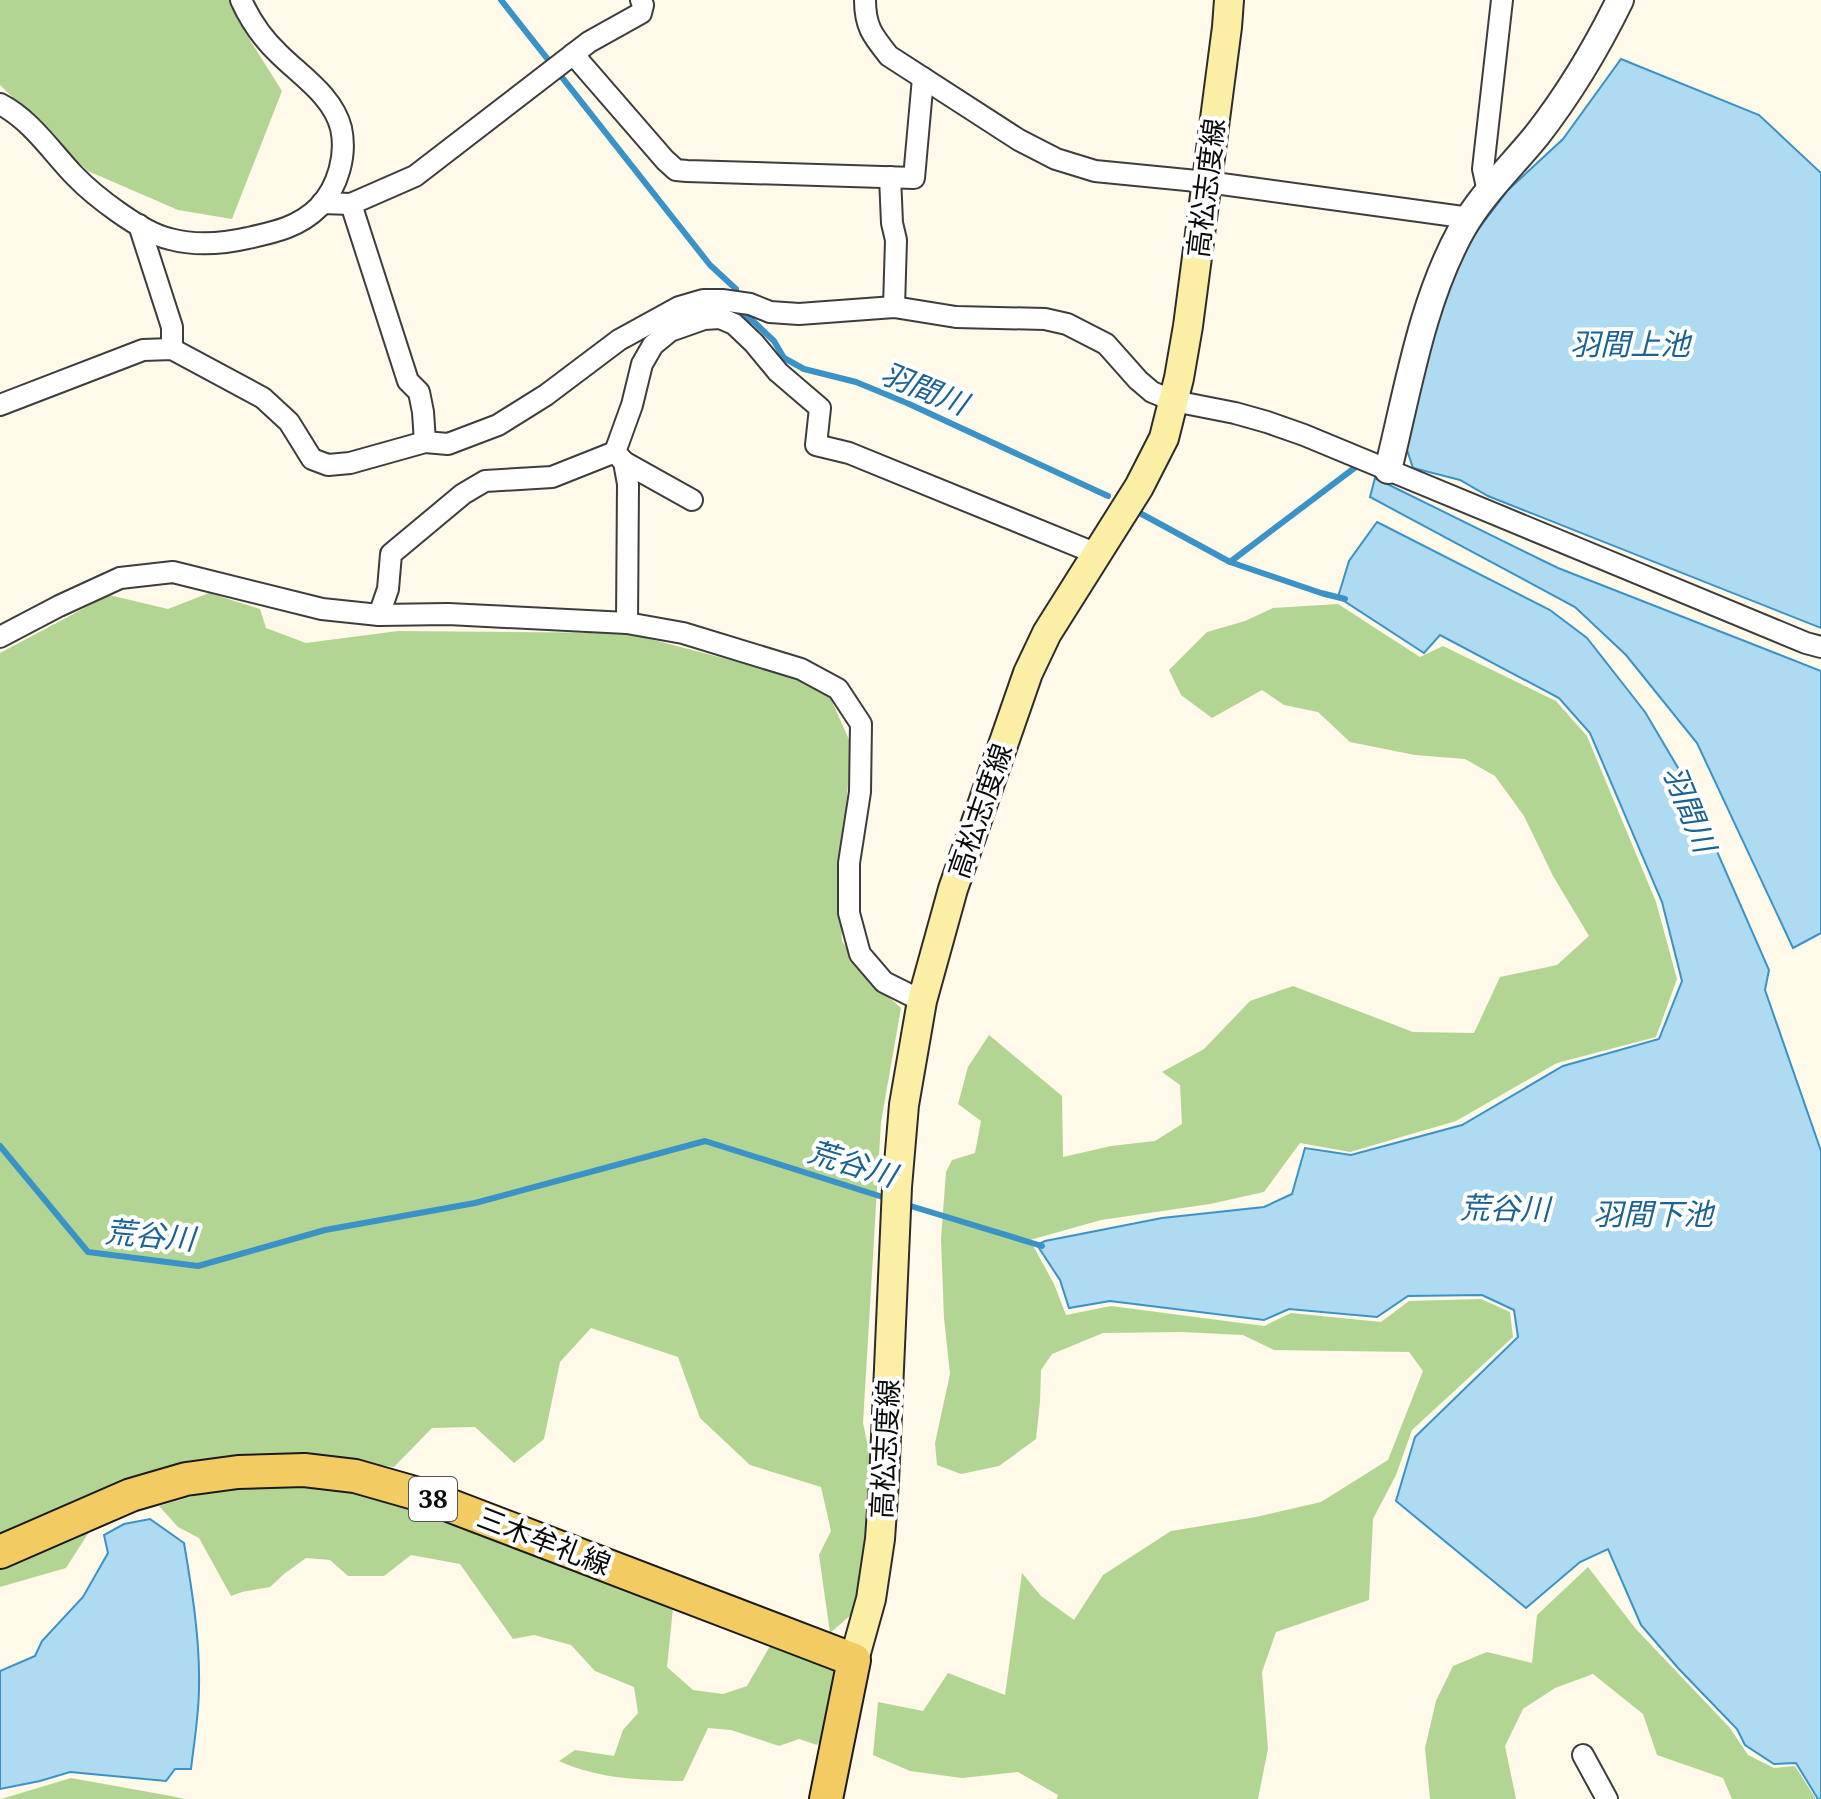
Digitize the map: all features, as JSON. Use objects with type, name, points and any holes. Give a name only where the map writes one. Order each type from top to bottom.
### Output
[{"type":"main road","name":"高松志度線","points":[[854,1660],[871,1599],[880,1539],[898,1173],[904,1105],[922,1001],[953,889],[1028,673],[1047,633],[1139,487],[1164,438],[1188,326],[1229,0]]},
{"type":"main road","name":"三木牟礼線","points":[[0,1552],[131,1495],[186,1479],[238,1472],[304,1470],[355,1476],[425,1496],[854,1660]]},
{"type":"main road","points":[[826,1799],[854,1660]]},
{"type":"street","points":[[0,104],[43,139],[76,177],[110,205],[166,239],[197,244],[238,241],[283,230],[308,217],[328,197],[338,177],[342,151],[341,128],[332,105],[276,52],[249,18],[241,0]]},
{"type":"street","points":[[322,203],[351,204],[415,176],[589,42],[641,13],[641,0]]},
{"type":"street","points":[[865,0],[865,20],[889,56],[1019,140],[1056,159],[1095,171],[1207,182],[1470,218]]},
{"type":"street","points":[[1488,192],[1483,169],[1502,0]]},
{"type":"street","points":[[1388,470],[1431,301],[1445,265],[1488,192],[1556,110],[1603,36],[1620,0]]},
{"type":"street","points":[[560,64],[676,170],[914,178],[923,78]]},
{"type":"street","points":[[890,177],[896,240],[894,307]]},
{"type":"street","points":[[351,204],[408,381],[419,392],[425,442]]},
{"type":"street","points":[[139,225],[172,327],[172,349]]},
{"type":"street","points":[[0,405],[143,350],[172,349],[263,398],[289,422],[312,459],[328,465],[350,463],[425,442],[448,444],[498,425],[546,395],[619,340],[679,307],[703,300],[721,309],[778,372],[820,408],[816,445],[849,453],[1097,554]]},
{"type":"street","points":[[627,623],[628,484],[620,457],[642,364],[653,345],[670,331],[704,319],[721,309],[750,304],[770,312],[799,314],[894,307],[956,317],[1045,319],[1067,324],[1106,344],[1152,392],[1174,401],[1267,422],[1821,647]]},
{"type":"street","points":[[379,615],[388,589],[391,554],[463,494],[485,481],[552,477],[620,457],[692,500]]},
{"type":"street","points":[[0,637],[120,578],[173,572],[322,609],[379,615],[448,614],[627,623],[683,633],[801,669],[838,689],[861,724],[860,792],[849,863],[849,913],[860,954],[884,982],[922,1001]]},
{"type":"street","points":[[1583,1755],[1607,1799]]},
{"type":"green space","points":[[0,0],[229,0],[238,21],[282,91],[232,219],[178,210],[88,171],[0,85]]},
{"type":"green space","points":[[209,593],[260,609],[266,628],[306,643],[398,631],[627,633],[792,676],[830,697],[851,744],[840,889],[842,941],[866,977],[901,1008],[881,1122],[863,1423],[870,1456],[859,1608],[830,1633],[819,1555],[831,1531],[821,1487],[750,1465],[700,1418],[678,1357],[591,1328],[560,1362],[544,1439],[514,1463],[475,1427],[432,1428],[394,1467],[296,1454],[202,1460],[100,1490],[91,1529],[66,1568],[0,1587],[0,653],[109,595],[168,609]]},
{"type":"green space","points":[[1338,604],[1420,657],[1443,646],[1556,701],[1587,736],[1656,902],[1677,979],[1656,1037],[1557,1063],[1456,1121],[1350,1152],[1300,1143],[1264,1192],[1210,1204],[1101,1220],[1030,1240],[1054,1284],[1066,1315],[1111,1306],[1264,1326],[1291,1313],[1381,1322],[1409,1301],[1481,1299],[1510,1312],[1513,1337],[1412,1430],[1396,1475],[1373,1519],[1369,1600],[1276,1632],[1262,1672],[1268,1749],[1258,1799],[1057,1799],[1058,1795],[1018,1772],[962,1778],[910,1771],[873,1755],[878,1702],[923,1711],[948,1673],[1005,1695],[1022,1573],[1041,1596],[1074,1620],[1103,1575],[1171,1531],[1321,1502],[1388,1460],[1423,1371],[1409,1352],[1274,1350],[1243,1335],[1103,1333],[1052,1354],[1041,1370],[1036,1439],[999,1466],[961,1474],[937,1465],[935,1443],[950,1374],[941,1239],[946,1172],[952,1160],[975,1153],[981,1121],[958,1104],[968,1067],[989,1035],[1062,1096],[1063,1157],[1111,1146],[1155,1141],[1182,1124],[1180,1085],[1162,1072],[1204,1049],[1250,1001],[1293,986],[1413,1032],[1474,1033],[1500,977],[1557,965],[1589,936],[1553,876],[1524,816],[1495,776],[1465,759],[1415,755],[1350,742],[1318,712],[1284,705],[1262,690],[1212,718],[1181,695],[1169,670],[1207,632],[1245,621],[1273,608]]},
{"type":"green space","points":[[284,1486],[350,1491],[416,1511],[673,1608],[667,1667],[693,1690],[723,1694],[747,1686],[770,1646],[838,1671],[829,1729],[817,1745],[799,1739],[779,1746],[731,1730],[708,1728],[683,1781],[604,1775],[559,1761],[575,1750],[614,1756],[623,1730],[638,1713],[634,1687],[595,1671],[571,1645],[534,1635],[513,1639],[460,1564],[411,1555],[384,1576],[348,1576],[330,1560],[306,1558],[270,1587],[231,1596],[199,1538],[178,1527],[159,1506],[214,1490]]},
{"type":"green space","points":[[1588,1567],[1635,1628],[1730,1728],[1748,1755],[1774,1768],[1795,1766],[1816,1799],[1732,1799],[1723,1778],[1657,1755],[1643,1714],[1593,1674],[1555,1688],[1523,1709],[1505,1746],[1516,1799],[1430,1799],[1425,1748],[1436,1701],[1453,1666],[1487,1652],[1532,1663],[1537,1615]]},
{"type":"green space","points":[[71,1778],[171,1796],[185,1799],[1,1799]]},
{"type":"water","name":"羽間上池","points":[[1621,59],[1759,115],[1821,173],[1821,628],[1488,496],[1460,480],[1413,468],[1406,447],[1437,313],[1455,260],[1508,190],[1563,139]]},
{"type":"water","points":[[1375,478],[1558,568],[1821,671],[1821,933],[1793,948],[1697,743],[1626,655],[1575,607],[1370,497]]},
{"type":"water","name":"羽間下池","points":[[1377,522],[1550,610],[1587,638],[1645,712],[1687,783],[1769,970],[1765,990],[1821,1151],[1821,1799],[1818,1799],[1796,1763],[1774,1764],[1745,1745],[1737,1729],[1641,1625],[1608,1549],[1580,1562],[1526,1608],[1396,1501],[1415,1437],[1518,1337],[1514,1310],[1482,1295],[1408,1296],[1377,1317],[1289,1309],[1264,1320],[1110,1301],[1069,1308],[1060,1280],[1037,1245],[1162,1218],[1264,1207],[1292,1194],[1305,1148],[1351,1155],[1462,1125],[1563,1066],[1659,1039],[1682,981],[1662,902],[1590,733],[1559,698],[1440,635],[1424,653],[1338,597],[1349,561]]},
{"type":"water","points":[[150,1519],[184,1543],[187,1561],[199,1669],[191,1769],[175,1769],[166,1781],[70,1772],[0,1789],[0,1671],[35,1656],[42,1641],[83,1597],[108,1553],[104,1535],[124,1524]]},
{"type":"waterway","name":"羽間川","points":[[501,0],[710,265],[736,289]]},
{"type":"waterway","name":"羽間川","points":[[734,311],[753,321],[774,341],[784,358],[804,369],[856,382],[907,403],[1108,496]]},
{"type":"waterway","points":[[1230,562],[1361,463]]},
{"type":"waterway","name":"羽間川","points":[[1138,512],[1230,562],[1345,599]]},
{"type":"waterway","name":"荒谷川","points":[[0,1146],[88,1252],[198,1266],[325,1230],[475,1203],[705,1141],[889,1199]]},
{"type":"waterway","name":"荒谷川","points":[[904,1204],[1042,1246]]}]
